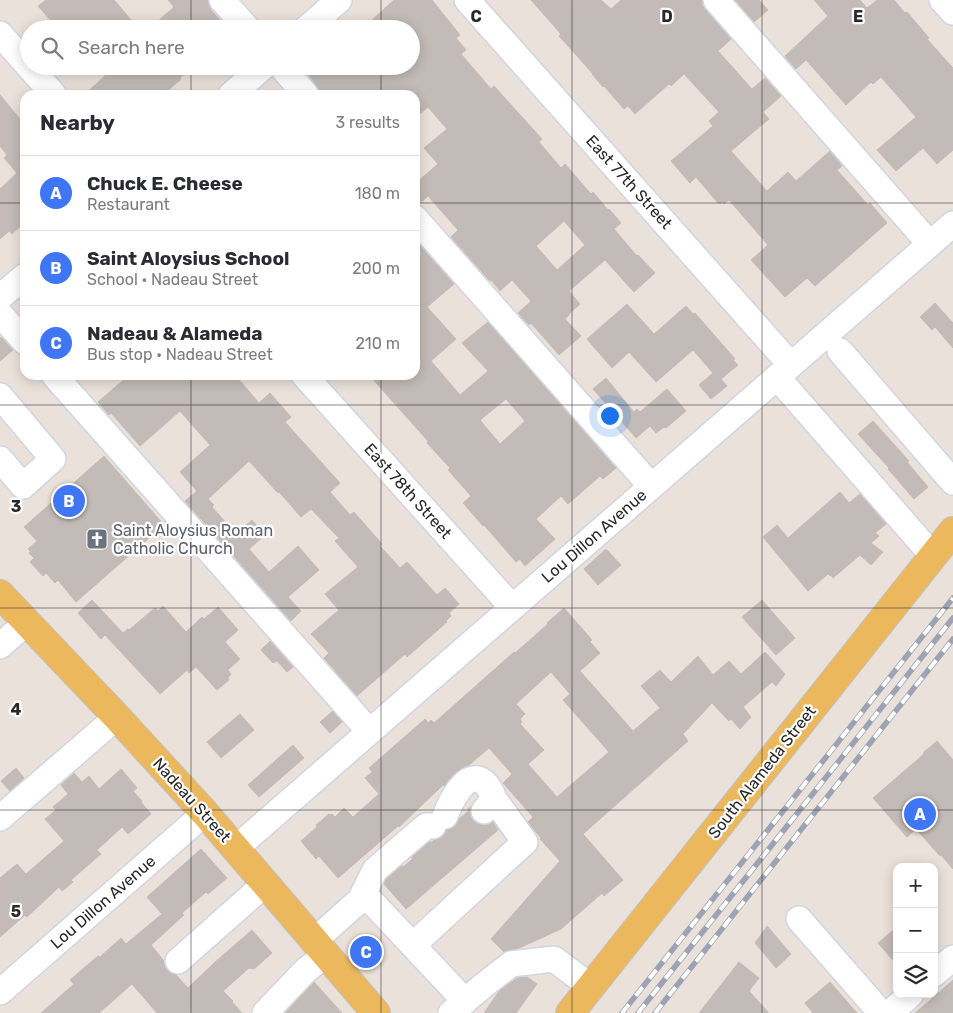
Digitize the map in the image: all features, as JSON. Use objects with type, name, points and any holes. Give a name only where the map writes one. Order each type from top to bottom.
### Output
[{"type":"main road","name":"South Alameda Street","points":[[570,1013],[953,530]]},
{"type":"main road","name":"Nadeau Street","points":[[0,594],[205,813],[376,1013]]},
{"type":"street","points":[[222,0],[240,20]]},
{"type":"street","points":[[316,20],[339,0]]},
{"type":"street","name":"East 77th Street","points":[[467,0],[784,371],[933,556]]},
{"type":"street","points":[[716,0],[930,244]]},
{"type":"street","points":[[942,0],[953,12]]},
{"type":"street","points":[[0,34],[20,57]]},
{"type":"street","points":[[36,75],[50,90]]},
{"type":"street","points":[[237,90],[254,75]]},
{"type":"street","points":[[289,75],[302,90]]},
{"type":"street","points":[[420,224],[651,486]]},
{"type":"street","name":"Lou Dillon Avenue","points":[[236,848],[953,224]]},
{"type":"street","points":[[0,297],[20,280]]},
{"type":"street","points":[[0,314],[20,336]]},
{"type":"street","points":[[840,350],[953,482]]},
{"type":"street","points":[[58,380],[369,731]]},
{"type":"street","name":"East 78th Street","points":[[308,380],[512,608]]},
{"type":"street","points":[[0,396],[53,459],[23,486],[0,459]]},
{"type":"street","points":[[0,646],[27,622]]},
{"type":"street","points":[[0,818],[117,717]]},
{"type":"street","points":[[413,945],[525,842],[489,805],[492,792],[484,782],[478,779],[471,779],[464,784],[436,817],[375,870],[375,899],[413,945],[458,1007],[511,964],[554,959],[591,987]]},
{"type":"street","name":"Lou Dillon Avenue","points":[[0,992],[205,813]]},
{"type":"street","points":[[178,960],[265,884]]},
{"type":"street","points":[[265,1013],[306,970],[320,948],[375,899]]},
{"type":"street","points":[[799,919],[881,1013]]},
{"type":"street","points":[[938,971],[953,958]]},
{"type":"street","points":[[890,1013],[907,998]]},
{"type":"building","points":[[46,0],[114,0],[131,20],[50,20],[38,6]]},
{"type":"building","points":[[168,0],[208,0],[211,10],[220,20],[159,20],[174,7]]},
{"type":"building","points":[[394,0],[432,0],[460,35],[456,38],[466,50],[461,54],[491,89],[494,86],[542,139],[539,142],[561,168],[565,164],[591,194],[593,192],[609,209],[621,223],[614,229],[637,256],[655,273],[634,292],[605,260],[569,291],[580,304],[565,319],[581,336],[559,355],[531,323],[529,325],[518,313],[531,301],[512,280],[500,291],[451,237],[458,230],[428,196],[420,203],[420,180],[438,164],[424,148],[447,129],[428,107],[420,114],[420,90],[319,90],[309,75],[420,75],[420,20],[372,20]],"holes":[[[564,221],[585,245],[557,270],[536,246]]]},
{"type":"building","points":[[531,0],[601,0],[611,9],[621,0],[702,0],[705,9],[731,39],[718,51],[752,89],[765,78],[781,96],[763,112],[769,119],[731,151],[767,191],[788,172],[796,181],[830,151],[842,166],[837,170],[887,223],[815,286],[807,278],[785,297],[751,260],[768,245],[729,200],[724,204],[722,202],[718,203],[696,177],[690,183],[671,161],[713,126],[709,121],[719,112],[684,74],[671,86],[669,84],[635,114],[628,106],[624,109],[559,36],[561,34]]},
{"type":"building","points":[[735,0],[759,0],[768,10],[754,22]]},
{"type":"building","points":[[814,0],[860,0],[867,8],[877,0],[894,0],[905,13],[907,12],[929,38],[927,39],[953,68],[953,150],[937,164],[923,148],[896,171],[877,150],[916,117],[881,77],[873,84],[871,82],[846,105],[806,60],[796,69],[787,59],[785,56],[828,16]]},
{"type":"building","points":[[106,75],[183,75],[169,90],[90,90]]},
{"type":"building","points":[[0,95],[20,119],[20,227],[12,234],[9,231],[0,239],[0,189],[17,173],[4,158],[7,155],[0,146]]},
{"type":"building","points":[[420,246],[454,284],[427,307],[456,339],[431,361],[460,395],[488,371],[462,343],[488,322],[616,468],[603,479],[600,476],[568,504],[561,496],[536,519],[555,539],[525,566],[520,559],[516,562],[463,503],[471,496],[448,470],[450,468],[427,443],[428,441],[373,380],[420,380]],"holes":[[[506,399],[525,421],[500,444],[480,420]]]},
{"type":"building","points":[[935,303],[953,323],[953,348],[935,327],[932,330],[920,317]]},
{"type":"building","points":[[627,304],[654,334],[686,306],[693,314],[695,313],[735,359],[733,360],[738,365],[721,379],[727,386],[711,399],[699,385],[713,373],[693,350],[656,382],[629,352],[612,368],[587,339]]},
{"type":"building","points":[[0,338],[13,350],[0,361]]},
{"type":"building","points":[[606,378],[634,412],[637,409],[640,412],[667,389],[686,411],[666,428],[664,427],[656,433],[650,426],[636,438],[593,389]]},
{"type":"building","points":[[123,380],[239,380],[259,403],[270,393],[291,417],[285,422],[340,483],[330,492],[350,515],[354,512],[400,568],[407,562],[437,595],[445,588],[459,604],[449,613],[451,616],[447,622],[407,657],[405,654],[357,696],[324,658],[329,653],[311,634],[339,610],[325,594],[358,567],[335,541],[339,538],[311,509],[301,517],[249,461],[208,499],[214,505],[212,507],[236,534],[252,520],[265,535],[249,549],[269,572],[298,546],[319,570],[288,597],[301,611],[291,621],[185,501],[197,491],[180,472],[210,445],[180,411],[140,446],[111,413],[109,415],[98,402]]},
{"type":"building","points":[[873,421],[909,461],[907,462],[928,487],[914,499],[858,434]]},
{"type":"building","name":"Saint Aloysius Roman Catholic Church","points":[[104,456],[164,525],[76,602],[58,580],[55,583],[46,573],[43,576],[30,562],[34,558],[28,549],[37,541],[24,527]]},
{"type":"building","points":[[840,492],[849,503],[860,494],[886,524],[875,533],[879,536],[871,543],[883,552],[871,565],[860,555],[833,578],[828,574],[808,591],[763,537],[777,525],[788,538]]},
{"type":"building","points":[[606,549],[621,565],[598,585],[584,569]]},
{"type":"building","points":[[92,600],[123,633],[155,608],[158,611],[163,606],[186,632],[202,617],[204,619],[218,607],[238,630],[225,642],[240,659],[228,670],[231,674],[228,678],[229,680],[217,690],[196,667],[189,673],[187,670],[160,694],[105,635],[101,639],[78,613]]},
{"type":"building","points":[[762,600],[795,638],[776,655],[742,617]]},
{"type":"building","points":[[564,608],[592,640],[590,642],[600,653],[580,671],[633,731],[660,708],[641,686],[660,670],[671,682],[698,656],[713,675],[729,661],[741,674],[765,652],[785,674],[776,686],[772,682],[743,707],[751,717],[740,729],[731,719],[729,721],[712,703],[683,734],[688,741],[583,834],[623,880],[604,896],[602,893],[561,929],[517,949],[504,952],[491,939],[560,861],[540,839],[528,822],[533,817],[503,783],[512,774],[489,748],[469,765],[455,773],[444,786],[399,827],[338,878],[319,856],[316,859],[301,841],[329,814],[335,817],[344,808],[353,817],[379,794],[365,778],[372,772],[369,768],[425,719],[428,723],[431,720],[434,723]],"holes":[[[551,672],[570,694],[563,700],[609,752],[557,797],[528,764],[544,750],[520,724],[522,722],[520,719],[525,714],[516,704]]]},
{"type":"building","points":[[270,641],[293,667],[287,672],[277,661],[273,663],[261,650]]},
{"type":"building","points":[[333,711],[342,722],[330,733],[320,722]]},
{"type":"building","points":[[240,714],[254,730],[221,758],[207,742]]},
{"type":"building","points":[[937,741],[953,760],[953,869],[916,829],[907,837],[873,798]]},
{"type":"building","points":[[293,745],[304,758],[259,797],[248,785]]},
{"type":"building","points":[[16,768],[24,778],[10,791],[1,781]]},
{"type":"building","points":[[121,769],[137,788],[133,791],[151,814],[128,834],[122,827],[97,850],[101,854],[71,880],[73,882],[62,891],[59,887],[27,917],[25,915],[0,937],[0,878],[17,864],[26,874],[64,841],[45,819],[56,810],[53,807],[68,794],[61,785],[74,773],[82,782],[89,776],[99,789]]},
{"type":"building","points":[[470,810],[475,822],[488,825],[493,822],[498,830],[406,909],[384,884],[434,840],[441,838],[446,830],[454,827],[460,818]]},
{"type":"building","points":[[201,849],[227,878],[208,894],[206,892],[182,913],[184,915],[151,945],[164,961],[167,970],[176,975],[188,988],[252,930],[272,953],[254,969],[249,968],[223,991],[242,1013],[157,1013],[132,984],[99,1013],[41,1013],[74,984],[70,980],[98,956],[100,957],[121,938],[126,944],[162,914],[147,897]]},
{"type":"building","points":[[767,926],[791,954],[776,968],[755,943]]},
{"type":"building","points":[[893,930],[893,960],[878,943]]},
{"type":"building","points":[[739,962],[759,978],[749,991],[769,1013],[699,1013]]},
{"type":"building","points":[[527,977],[537,984],[516,1013],[484,1013],[500,990],[517,978]]},
{"type":"building","points":[[953,980],[953,1013],[915,1013],[932,998],[938,998],[938,993]]},
{"type":"building","points":[[314,982],[342,1013],[285,1013]]},
{"type":"building","points":[[830,982],[857,1013],[813,1013],[805,1003]]},
{"type":"tunnel","points":[[391,891],[484,811]]},
{"type":"railway","points":[[622,1013],[953,598]]},
{"type":"railway","points":[[638,1013],[953,618]]},
{"type":"railway","points":[[655,1013],[953,639]]},
{"type":"place","name":"Saint Aloysius School","points":[[69,501]]},
{"type":"place","name":"Saint Aloysius Roman Catholic Church","points":[[97,539]]},
{"type":"place","name":"Chuck E. Cheese","points":[[920,814]]},
{"type":"place","name":"Nadeau & Alameda","points":[[366,952]]}]
